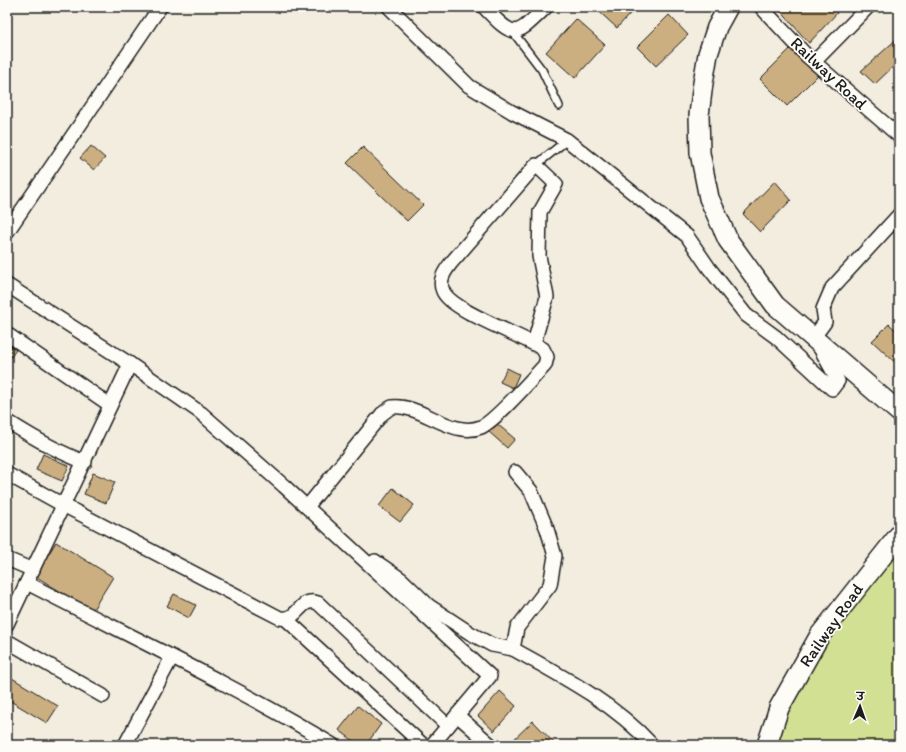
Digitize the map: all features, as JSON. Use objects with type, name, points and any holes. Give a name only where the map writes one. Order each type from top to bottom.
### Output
[{"type":"street","points":[[7,232],[160,7]]},
{"type":"street","points":[[389,7],[469,86],[512,112],[567,140],[687,236],[709,268],[746,315],[776,337],[832,389],[838,381],[807,333]]},
{"type":"street","points":[[484,7],[504,28],[513,32],[522,30],[546,7]]},
{"type":"street","points":[[728,7],[717,27],[708,54],[699,115],[700,153],[710,198],[733,246],[774,305],[899,412]]},
{"type":"street","points":[[814,62],[868,7]]},
{"type":"street","name":"Railway Road","points":[[762,8],[814,62],[899,136]]},
{"type":"street","points":[[307,507],[382,414],[391,407],[405,408],[468,430],[481,427],[494,418],[545,366],[547,357],[543,349],[534,343],[461,308],[448,299],[442,290],[442,276],[536,164],[556,184],[540,212],[539,256],[547,297],[534,343]]},
{"type":"street","points":[[807,333],[824,322],[823,309],[832,288],[899,215]]},
{"type":"street","points":[[7,285],[130,364],[201,412],[307,507],[490,676],[432,745]]},
{"type":"street","points":[[7,334],[110,405]]},
{"type":"street","points":[[7,624],[85,462],[130,364]]},
{"type":"street","points":[[7,421],[59,451],[85,462]]},
{"type":"street","points":[[514,649],[517,628],[550,585],[555,556],[547,529],[532,491],[515,472]]},
{"type":"street","points":[[7,474],[63,506],[280,618],[286,619],[292,617],[306,602],[312,601],[318,603],[448,726]]},
{"type":"street","points":[[332,530],[401,579],[430,606],[470,633],[492,644],[514,649],[548,668],[617,713],[634,726],[652,745]]},
{"type":"street","name":"Railway Road","points":[[767,745],[779,708],[820,635],[899,536]]},
{"type":"street","points":[[7,559],[33,570]]},
{"type":"street","points":[[27,583],[172,656],[298,724],[332,745]]},
{"type":"street","points":[[286,619],[423,745]]},
{"type":"street","points":[[7,641],[102,696]]},
{"type":"street","points":[[125,745],[172,656]]},
{"type":"street","points":[[457,715],[491,745]]},
{"type":"lane","points":[[513,32],[542,70],[559,106]]},
{"type":"lane","points":[[536,164],[567,140]]},
{"type":"green space","points":[[899,549],[899,745],[771,745],[805,675],[837,628]]},
{"type":"building","points":[[594,7],[636,7],[617,28]]},
{"type":"building","points":[[777,7],[832,7],[837,13],[809,43]]},
{"type":"building","points":[[669,15],[688,35],[656,66],[637,47]]},
{"type":"building","points":[[576,19],[605,45],[575,78],[546,52]]},
{"type":"building","points":[[899,37],[899,61],[875,84],[861,71]]},
{"type":"building","points":[[791,48],[818,75],[787,106],[760,79]]},
{"type":"building","points":[[91,146],[105,158],[94,170],[80,158]]},
{"type":"building","points":[[363,147],[423,205],[407,221],[347,163]]},
{"type":"building","points":[[775,181],[791,200],[760,232],[743,214]]},
{"type":"building","points":[[889,324],[899,333],[899,366],[872,341]]},
{"type":"building","points":[[7,343],[16,350],[7,362]]},
{"type":"building","points":[[507,368],[519,374],[513,388],[500,382]]},
{"type":"building","points":[[496,423],[515,439],[507,448],[488,431]]},
{"type":"building","points":[[43,454],[69,466],[62,481],[36,470]]},
{"type":"building","points":[[93,473],[115,482],[106,503],[84,494]]},
{"type":"building","points":[[393,488],[414,505],[400,522],[379,506]]},
{"type":"building","points":[[56,542],[113,577],[92,611],[35,576]]},
{"type":"building","points":[[174,594],[196,605],[189,618],[167,606]]},
{"type":"building","points":[[7,675],[58,706],[47,723],[7,699]]},
{"type":"building","points":[[500,691],[516,706],[494,731],[478,716]]},
{"type":"building","points":[[358,706],[381,724],[366,745],[359,745],[339,730]]},
{"type":"building","points":[[533,721],[556,745],[512,745],[510,743]]}]
